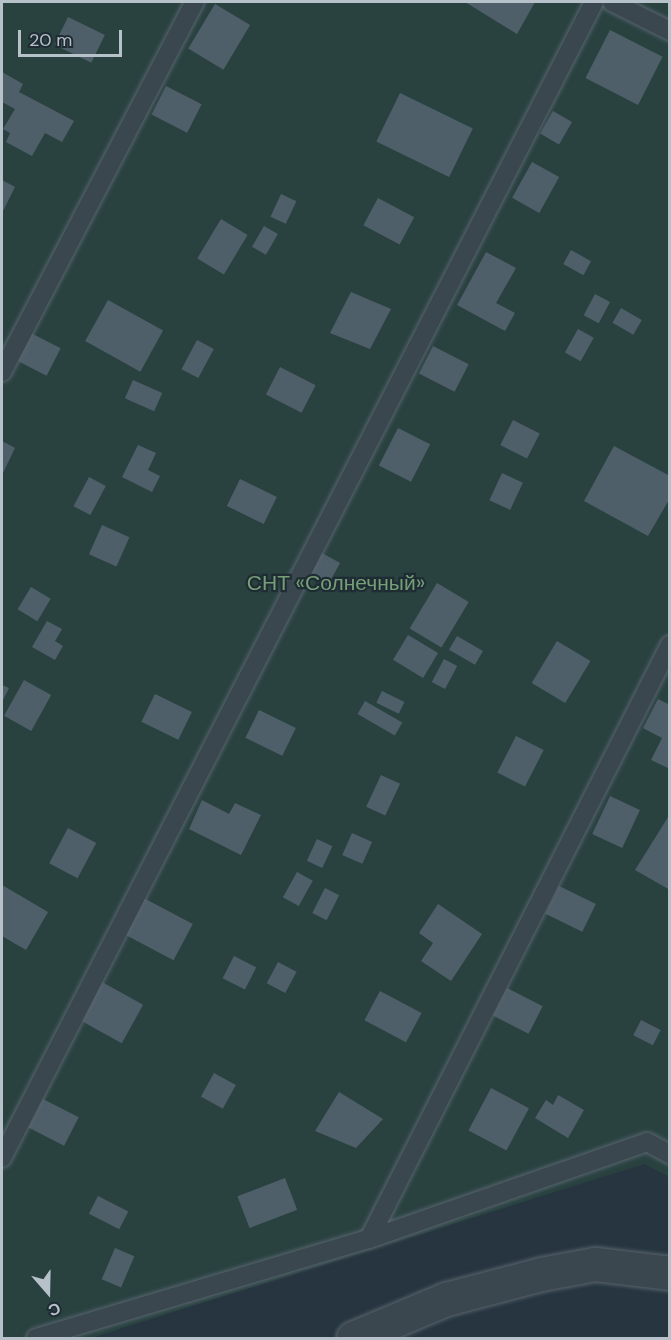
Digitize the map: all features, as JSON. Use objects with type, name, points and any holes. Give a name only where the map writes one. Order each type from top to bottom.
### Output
[{"type":"street","points":[[353,1338],[446,1299],[541,1274],[595,1264],[669,1273]]},
{"type":"lane","points":[[2,372],[195,2]]},
{"type":"lane","points":[[2,1158],[594,2]]},
{"type":"lane","points":[[612,2],[669,31]]},
{"type":"lane","points":[[369,1239],[669,645]]},
{"type":"lane","points":[[36,1338],[369,1239],[647,1142],[669,1154]]},
{"type":"green space","name":"СНТ «Солнечный»","points":[[2,2],[669,2],[669,1177],[644,1164],[91,1338],[2,1338]]},
{"type":"building","points":[[465,2],[535,2],[517,34]]},
{"type":"building","points":[[215,4],[250,25],[223,70],[188,49]]},
{"type":"building","points":[[68,17],[105,35],[91,63],[54,45]]},
{"type":"building","points":[[610,30],[663,57],[638,105],[585,78]]},
{"type":"building","points":[[2,72],[23,84],[19,92],[74,121],[62,142],[45,133],[32,156],[6,142],[10,133],[3,129],[15,109],[2,102]]},
{"type":"building","points":[[166,86],[202,104],[187,133],[151,115]]},
{"type":"building","points":[[400,93],[473,129],[449,177],[376,142]]},
{"type":"building","points":[[553,111],[572,122],[559,145],[540,134]]},
{"type":"building","points":[[532,162],[559,177],[539,213],[512,198]]},
{"type":"building","points":[[2,180],[15,187],[2,213]]},
{"type":"building","points":[[281,194],[296,201],[286,224],[270,217]]},
{"type":"building","points":[[378,198],[414,217],[400,245],[363,225]]},
{"type":"building","points":[[221,219],[248,235],[224,274],[197,258]]},
{"type":"building","points":[[264,226],[278,234],[266,255],[252,247]]},
{"type":"building","points":[[571,250],[591,261],[583,275],[563,264]]},
{"type":"building","points":[[486,252],[516,268],[496,303],[515,313],[505,331],[457,305]]},
{"type":"building","points":[[351,292],[391,309],[370,349],[330,333]]},
{"type":"building","points":[[595,294],[610,302],[599,323],[584,315]]},
{"type":"building","points":[[108,300],[163,331],[140,372],[85,341]]},
{"type":"building","points":[[621,308],[642,320],[633,335],[612,323]]},
{"type":"building","points":[[578,329],[594,338],[581,361],[565,353]]},
{"type":"building","points":[[25,330],[61,348],[47,376],[11,358]]},
{"type":"building","points":[[197,340],[214,349],[198,378],[182,369]]},
{"type":"building","points":[[433,346],[469,364],[455,392],[419,374]]},
{"type":"building","points":[[280,367],[316,385],[302,413],[266,395]]},
{"type":"building","points":[[133,380],[162,393],[154,411],[125,398]]},
{"type":"building","points":[[513,420],[540,434],[527,459],[500,445]]},
{"type":"building","points":[[398,428],[430,444],[411,482],[379,465]]},
{"type":"building","points":[[2,441],[15,448],[2,475]]},
{"type":"building","points":[[138,445],[156,453],[148,470],[160,476],[152,492],[122,477]]},
{"type":"building","points":[[614,446],[670,476],[670,498],[648,536],[584,501]]},
{"type":"building","points":[[502,473],[523,483],[510,510],[489,500]]},
{"type":"building","points":[[89,477],[106,486],[90,515],[74,506]]},
{"type":"building","points":[[240,479],[277,497],[264,524],[227,506]]},
{"type":"building","points":[[102,525],[129,537],[116,566],[89,554]]},
{"type":"building","points":[[313,548],[340,563],[328,586],[300,571]]},
{"type":"building","points":[[437,583],[469,602],[441,647],[410,628]]},
{"type":"building","points":[[31,587],[51,599],[37,621],[18,609]]},
{"type":"building","points":[[47,621],[62,629],[55,641],[63,646],[55,660],[32,647]]},
{"type":"building","points":[[408,635],[438,653],[423,678],[393,660]]},
{"type":"building","points":[[457,636],[483,651],[475,665],[449,650]]},
{"type":"building","points":[[557,641],[590,661],[565,703],[532,683]]},
{"type":"building","points":[[444,659],[457,666],[445,689],[432,682]]},
{"type":"building","points":[[24,680],[51,695],[31,731],[4,716]]},
{"type":"building","points":[[2,685],[9,688],[2,702]]},
{"type":"building","points":[[382,691],[404,702],[399,714],[376,703]]},
{"type":"building","points":[[155,694],[192,712],[178,740],[141,722]]},
{"type":"building","points":[[658,699],[670,705],[670,769],[651,760],[662,738],[643,728]]},
{"type":"building","points":[[365,701],[402,722],[395,735],[358,714]]},
{"type":"building","points":[[259,710],[296,728],[282,756],[245,738]]},
{"type":"building","points":[[516,736],[544,750],[525,787],[497,773]]},
{"type":"building","points":[[381,775],[400,784],[385,816],[366,807]]},
{"type":"building","points":[[610,796],[640,810],[622,848],[592,834]]},
{"type":"building","points":[[202,800],[229,814],[235,803],[261,815],[241,855],[189,829]]},
{"type":"building","points":[[670,814],[670,890],[635,870]]},
{"type":"building","points":[[68,828],[96,843],[77,878],[49,863]]},
{"type":"building","points":[[352,833],[372,842],[362,864],[342,855]]},
{"type":"building","points":[[317,839],[332,846],[322,868],[307,861]]},
{"type":"building","points":[[297,872],[313,881],[299,906],[283,897]]},
{"type":"building","points":[[2,885],[48,912],[26,950],[2,936]]},
{"type":"building","points":[[559,886],[596,904],[582,932],[545,914]]},
{"type":"building","points":[[325,888],[339,895],[327,920],[312,913]]},
{"type":"building","points":[[138,895],[193,924],[173,960],[119,931]]},
{"type":"building","points":[[438,904],[482,934],[451,981],[421,961],[433,943],[419,933]]},
{"type":"building","points":[[234,956],[256,967],[245,990],[223,978]]},
{"type":"building","points":[[278,962],[297,972],[285,993],[267,983]]},
{"type":"building","points":[[102,982],[143,1005],[122,1043],[81,1020]]},
{"type":"building","points":[[507,988],[543,1006],[529,1034],[493,1016]]},
{"type":"building","points":[[380,991],[421,1013],[406,1042],[365,1020]]},
{"type":"building","points":[[641,1020],[661,1030],[653,1045],[633,1035]]},
{"type":"building","points":[[214,1073],[236,1085],[223,1109],[201,1097]]},
{"type":"building","points":[[491,1088],[529,1108],[506,1151],[468,1130]]},
{"type":"building","points":[[339,1092],[383,1119],[356,1148],[315,1131]]},
{"type":"building","points":[[558,1095],[584,1110],[568,1138],[535,1118],[546,1100],[553,1105]]},
{"type":"building","points":[[43,1099],[79,1117],[64,1146],[28,1128]]},
{"type":"building","points":[[285,1178],[297,1210],[250,1228],[237,1196]]},
{"type":"building","points":[[98,1196],[128,1211],[119,1229],[89,1214]]},
{"type":"building","points":[[115,1248],[134,1256],[121,1288],[102,1279]]}]
